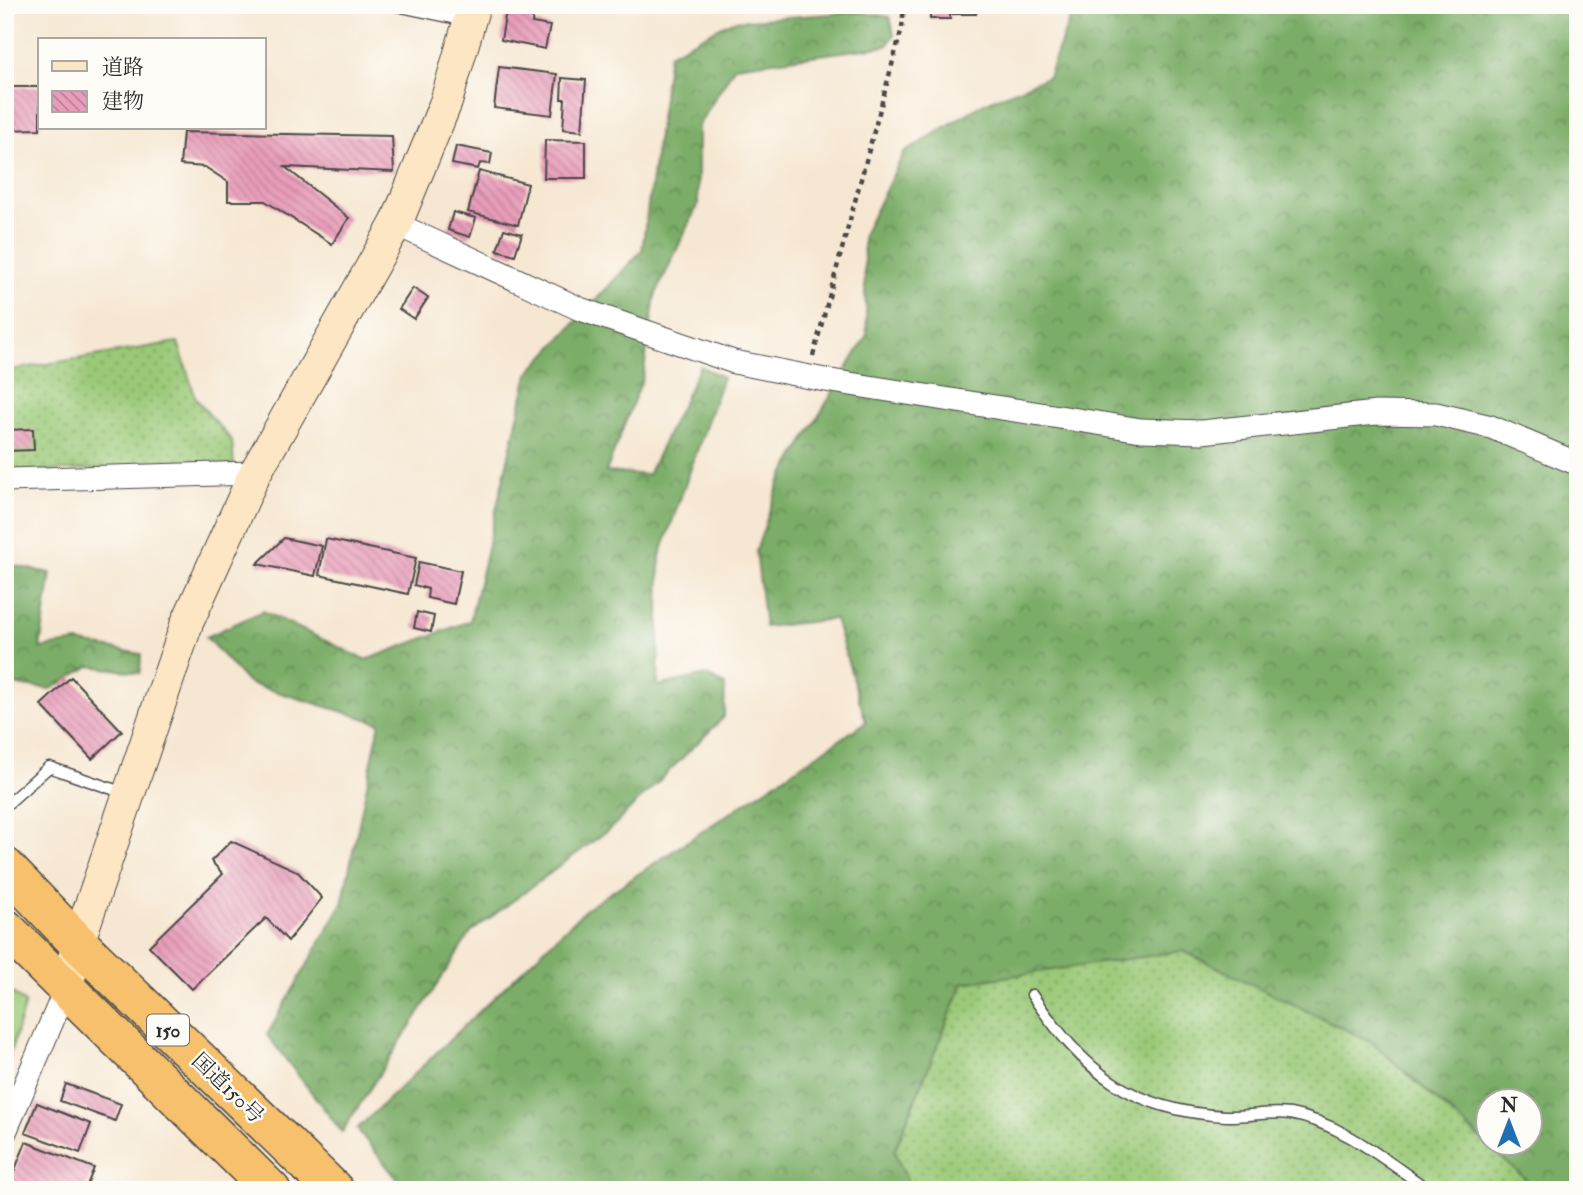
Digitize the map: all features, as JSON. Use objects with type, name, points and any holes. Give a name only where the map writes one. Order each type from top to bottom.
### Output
[{"type":"highway","name":"国道150号","points":[[5,867],[78,943],[334,1190]]},
{"type":"highway","name":"国道150号","points":[[5,928],[67,986],[271,1190]]},
{"type":"street","points":[[5,1132],[67,986],[78,943],[187,623],[255,473],[396,224],[446,102],[472,13]]},
{"type":"street","points":[[396,224],[580,309],[734,362],[807,377],[1141,430],[1202,432],[1376,413],[1436,414],[1492,427],[1578,464]]},
{"type":"street","points":[[5,480],[255,473]]},
{"type":"lane","points":[[392,5],[472,13]]},
{"type":"lane","points":[[5,806],[49,768],[128,795]]},
{"type":"lane","points":[[1032,995],[1063,1041],[1093,1069],[1133,1095],[1175,1109],[1227,1116],[1289,1114],[1336,1128],[1429,1190]]},
{"type":"path","points":[[807,377],[902,28],[904,5]]},
{"type":"green space","points":[[1075,5],[1578,5],[1578,1190],[1538,1190],[1500,1156],[1544,1156],[1544,1086],[1474,1086],[1474,1133],[1372,1042],[1183,951],[963,983],[894,1151],[911,1190],[406,1190],[357,1129],[586,909],[866,722],[835,619],[765,627],[756,551],[780,481],[867,335],[863,235],[904,153],[984,103],[1048,77]]},
{"type":"green space","points":[[858,12],[890,17],[894,35],[887,46],[735,66],[698,126],[698,204],[655,296],[643,377],[606,472],[648,475],[700,366],[723,377],[660,556],[658,686],[706,675],[725,685],[724,717],[611,828],[471,932],[342,1132],[267,1035],[342,904],[380,723],[248,683],[206,637],[263,611],[366,660],[470,621],[528,374],[642,250],[669,54],[732,21]]},
{"type":"green space","points":[[178,342],[196,399],[232,441],[234,465],[5,472],[5,371]]},
{"type":"green space","points":[[5,564],[51,573],[40,648],[77,642],[141,654],[140,673],[90,666],[51,689],[5,684]]},
{"type":"green space","points":[[1183,950],[1371,1042],[1474,1133],[1474,1156],[1500,1156],[1538,1190],[911,1190],[894,1152],[963,982]]},
{"type":"green space","points":[[5,987],[25,1003],[5,1072]]},
{"type":"building","points":[[507,5],[535,5],[532,23],[550,26],[545,49],[501,40]]},
{"type":"building","points":[[930,5],[976,5],[976,14],[950,14],[950,19],[930,19]]},
{"type":"building","points":[[499,67],[557,74],[552,115],[494,108]]},
{"type":"building","points":[[562,78],[586,80],[582,131],[563,129],[565,99],[561,99]]},
{"type":"building","points":[[5,87],[38,87],[38,129],[5,130]]},
{"type":"building","points":[[183,132],[392,136],[394,172],[285,167],[349,218],[332,244],[265,201],[228,201],[228,182],[205,167],[180,165]]},
{"type":"building","points":[[545,140],[586,141],[586,178],[544,178]]},
{"type":"building","points":[[456,146],[492,153],[490,164],[480,163],[478,169],[452,164]]},
{"type":"building","points":[[479,171],[528,184],[518,225],[468,212]]},
{"type":"building","points":[[453,212],[476,218],[470,237],[448,230]]},
{"type":"building","points":[[504,229],[522,234],[515,255],[497,250]]},
{"type":"building","points":[[413,288],[428,298],[414,319],[399,309]]},
{"type":"building","points":[[33,429],[34,450],[5,451],[5,430]]},
{"type":"building","points":[[284,538],[322,546],[315,576],[257,564]]},
{"type":"building","points":[[326,539],[416,558],[408,594],[319,575]]},
{"type":"building","points":[[419,562],[461,571],[454,604],[427,598],[428,589],[414,585]]},
{"type":"building","points":[[417,612],[434,616],[431,632],[414,628]]},
{"type":"building","points":[[71,677],[122,731],[92,759],[41,705]]},
{"type":"building","points":[[231,841],[297,871],[322,898],[288,941],[266,918],[192,989],[149,946],[223,874],[211,861]]},
{"type":"building","points":[[66,1084],[121,1104],[115,1121],[60,1101]]},
{"type":"building","points":[[37,1103],[91,1124],[80,1153],[25,1133]]},
{"type":"building","points":[[26,1142],[94,1168],[85,1190],[24,1190],[9,1184]]}]
